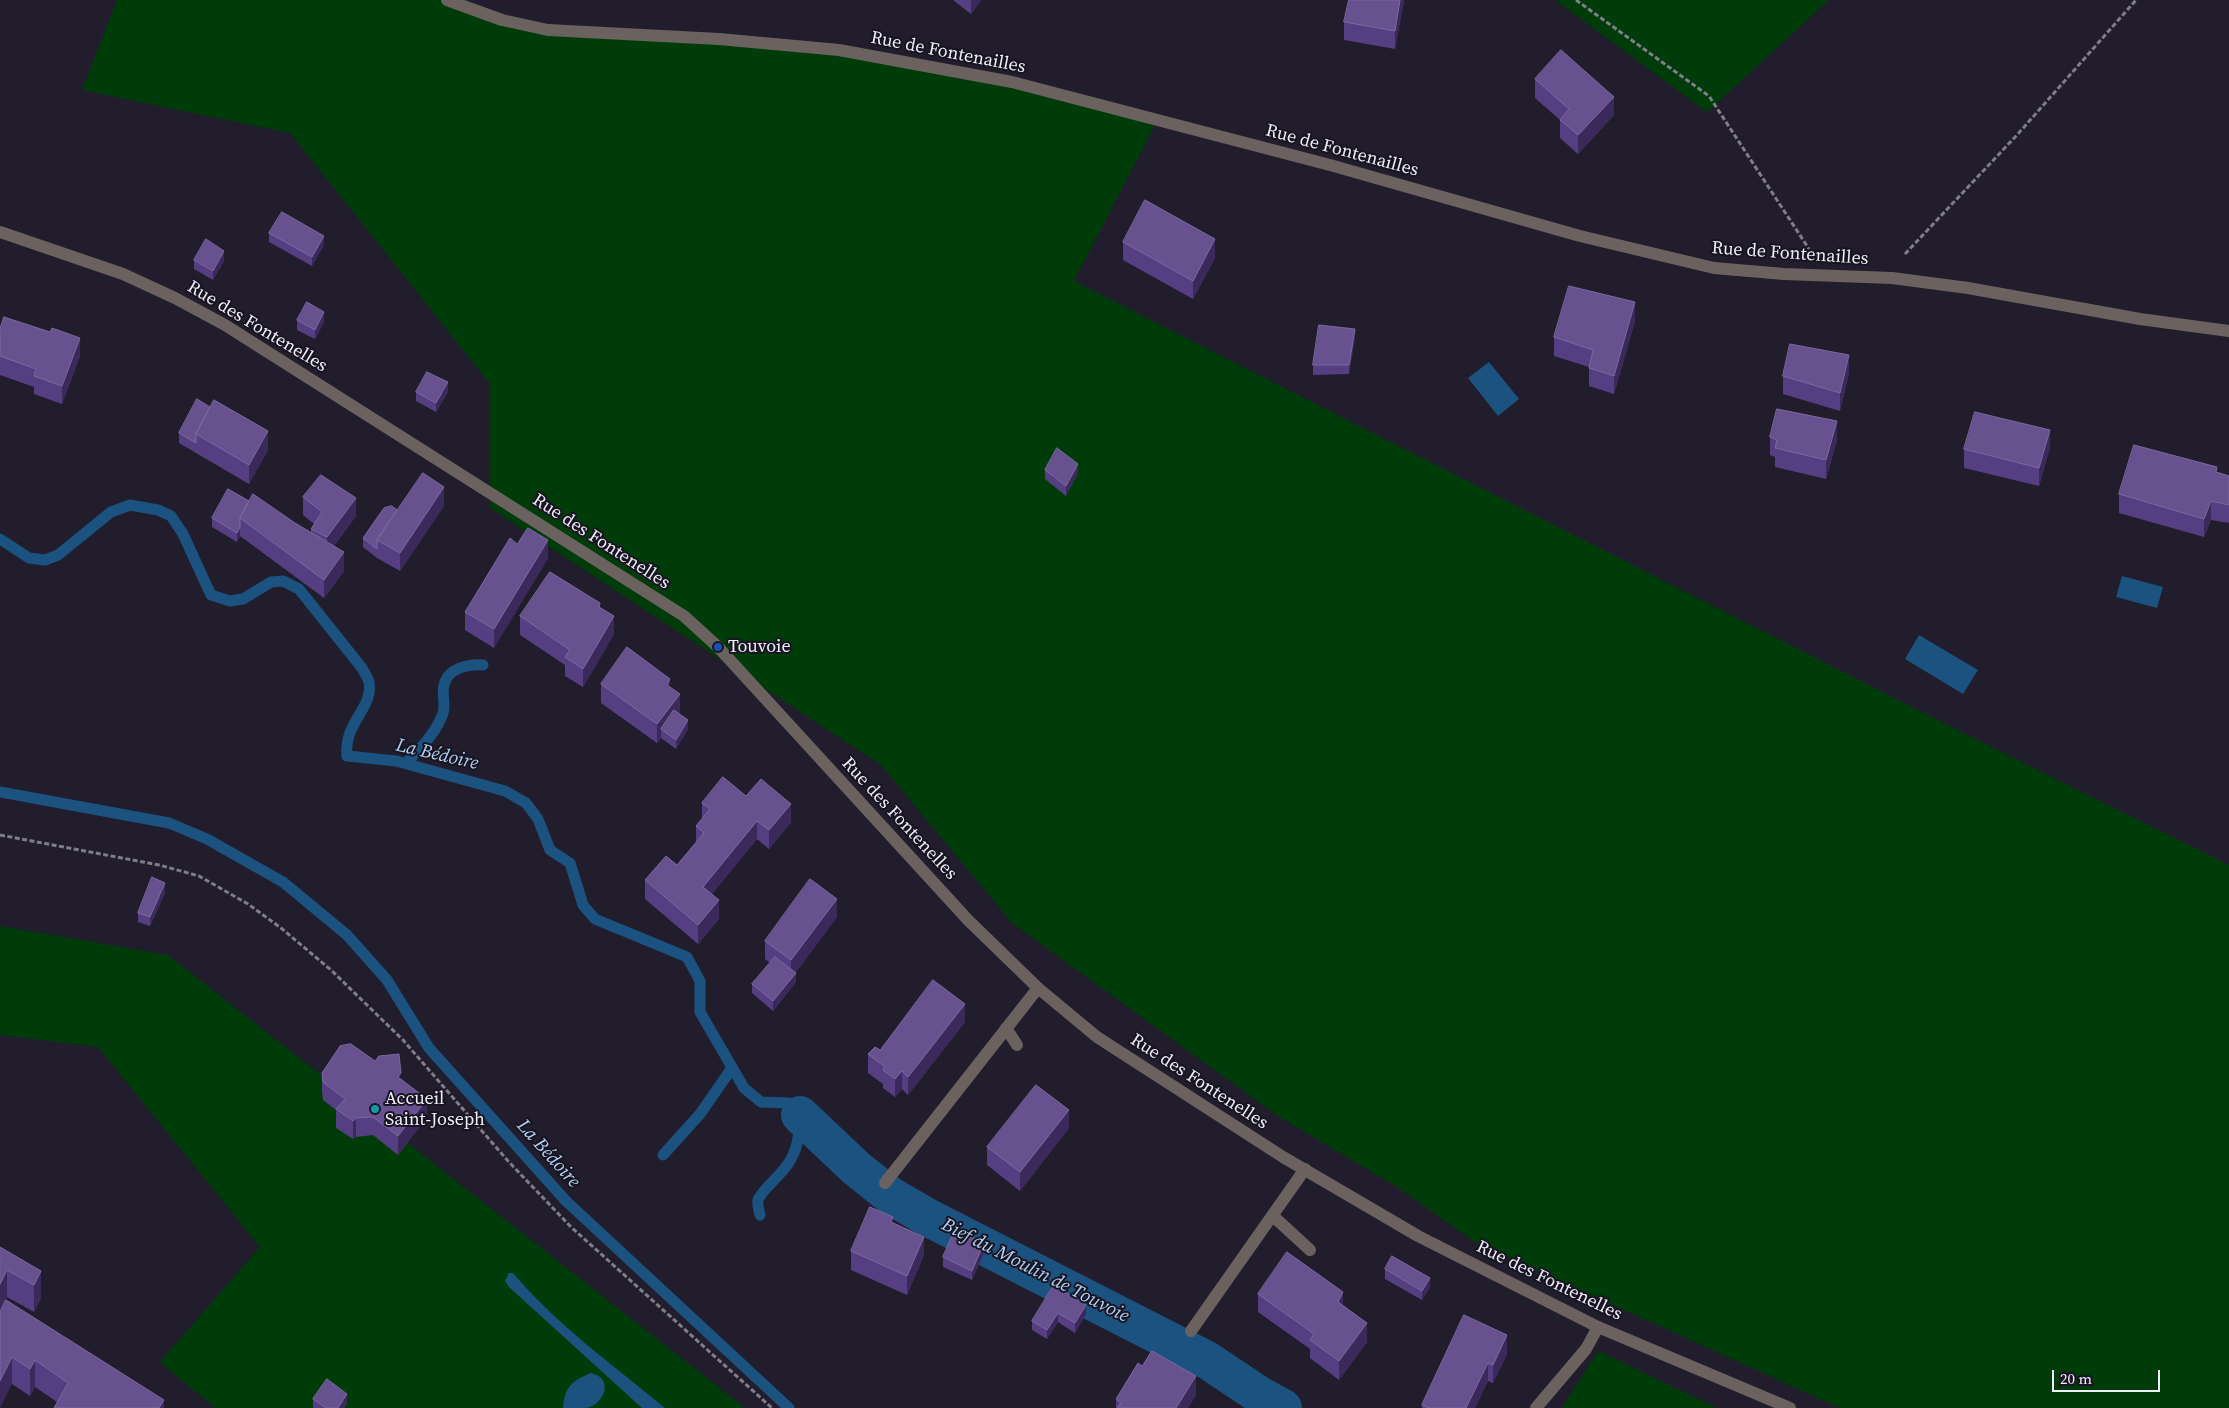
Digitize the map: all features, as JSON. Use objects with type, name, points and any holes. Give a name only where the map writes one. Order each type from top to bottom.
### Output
[{"type":"street","name":"Rue de Fontenailles","points":[[447,0],[502,20],[548,30],[719,39],[839,50],[1012,82],[1330,165],[1580,236],[1714,268],[1826,276],[1892,278],[1968,288],[2140,319],[2229,331]]},
{"type":"street","name":"Rue des Fontenelles","points":[[0,232],[123,274],[175,298],[225,325],[684,616],[718,647],[968,920],[1038,988],[1097,1037],[1305,1170],[1418,1236],[1598,1327],[1790,1408]]},
{"type":"street","points":[[886,1182],[1038,988]]},
{"type":"street","points":[[1006,1028],[1016,1046]]},
{"type":"street","points":[[1190,1331],[1305,1170]]},
{"type":"street","points":[[1273,1216],[1310,1250]]},
{"type":"street","points":[[1536,1408],[1586,1349],[1598,1327]]},
{"type":"path","points":[[1576,0],[1710,96],[1826,276]]},
{"type":"path","points":[[1892,278],[1895,266],[1902,256],[2017,135],[2136,0]]},
{"type":"path","points":[[0,835],[159,865],[198,876],[248,904],[281,928],[331,970],[403,1040],[508,1161],[571,1227],[772,1408]]},
{"type":"green space","points":[[117,0],[447,0],[503,20],[839,50],[1158,119],[1074,281],[1963,733],[2229,865],[2229,1408],[1840,1408],[1475,1242],[1397,1187],[1278,1116],[1012,923],[881,765],[490,508],[490,384],[290,133],[82,90]]},
{"type":"green space","points":[[1555,0],[1829,0],[1707,112]]},
{"type":"green space","points":[[0,926],[168,955],[745,1408],[215,1408],[160,1362],[260,1247],[98,1047],[0,1035]]},
{"type":"green space","points":[[1598,1351],[1717,1408],[1562,1408]]},
{"type":"water","points":[[1489,362],[1519,399],[1498,416],[1468,378]]},
{"type":"water","points":[[2122,576],[2163,587],[2157,608],[2116,597]]},
{"type":"water","points":[[1919,635],[1978,670],[1963,694],[1905,659]]},
{"type":"water","points":[[509,1273],[513,1273],[567,1327],[665,1408],[642,1408],[509,1287],[505,1281]]},
{"type":"water","points":[[591,1373],[603,1380],[605,1385],[598,1402],[587,1408],[563,1408],[566,1394],[571,1385]]},
{"type":"building","points":[[1349,0],[1400,0],[1395,31],[1344,22]]},
{"type":"building","points":[[1561,50],[1614,97],[1578,135],[1560,120],[1569,109],[1535,79]]},
{"type":"building","points":[[1145,200],[1215,239],[1193,281],[1123,242]]},
{"type":"building","points":[[282,212],[324,236],[312,257],[269,233]]},
{"type":"building","points":[[206,239],[224,251],[213,271],[194,260]]},
{"type":"building","points":[[1569,286],[1635,302],[1614,376],[1589,368],[1593,350],[1554,337]]},
{"type":"building","points":[[307,302],[324,312],[315,330],[297,320]]},
{"type":"building","points":[[4,317],[50,332],[52,328],[80,338],[62,386],[34,376],[36,369],[0,356],[0,329]]},
{"type":"building","points":[[1319,325],[1355,329],[1349,365],[1313,365]]},
{"type":"building","points":[[1790,344],[1849,355],[1840,393],[1783,376]]},
{"type":"building","points":[[427,372],[448,382],[436,403],[416,392]]},
{"type":"building","points":[[197,399],[210,407],[196,434],[196,443],[179,433]]},
{"type":"building","points":[[214,400],[268,431],[249,465],[196,434]]},
{"type":"building","points":[[1777,409],[1837,421],[1826,460],[1775,448],[1777,440],[1770,437]]},
{"type":"building","points":[[1975,412],[2050,430],[2039,468],[1964,449]]},
{"type":"building","points":[[2134,445],[2217,467],[2216,472],[2229,476],[2229,505],[2211,501],[2204,519],[2119,494]]},
{"type":"building","points":[[1057,448],[1078,464],[1066,486],[1045,470]]},
{"type":"building","points":[[423,473],[444,487],[400,553],[377,540]]},
{"type":"building","points":[[321,475],[356,498],[327,537],[311,529],[322,512],[303,497]]},
{"type":"building","points":[[228,489],[249,501],[240,518],[240,527],[237,533],[212,518]]},
{"type":"building","points":[[253,494],[295,523],[344,552],[324,580],[240,518]]},
{"type":"building","points":[[392,506],[397,510],[377,540],[377,549],[363,538],[384,508]]},
{"type":"building","points":[[528,528],[548,540],[494,629],[465,612],[510,538],[517,544]]},
{"type":"building","points":[[550,572],[600,603],[599,607],[614,616],[583,669],[565,657],[570,650],[520,616]]},
{"type":"building","points":[[627,647],[670,679],[667,685],[680,694],[657,724],[601,684]]},
{"type":"building","points":[[674,710],[688,720],[676,740],[661,729]]},
{"type":"building","points":[[723,777],[746,796],[761,779],[791,804],[769,830],[757,821],[703,887],[719,900],[698,925],[645,880],[666,856],[677,865],[704,833],[696,826],[710,809],[702,803]]},
{"type":"building","points":[[152,877],[165,883],[150,917],[138,913]]},
{"type":"building","points":[[810,879],[837,899],[791,960],[765,941]]},
{"type":"building","points":[[775,957],[796,973],[773,1001],[752,984]]},
{"type":"building","points":[[933,980],[965,1004],[908,1077],[902,1071],[895,1079],[883,1070],[885,1067],[868,1054],[875,1047],[880,1050]]},
{"type":"building","name":"Accueil Saint-Joseph","points":[[351,1044],[375,1061],[379,1056],[399,1054],[401,1073],[398,1077],[427,1099],[398,1136],[373,1117],[356,1118],[353,1121],[336,1109],[345,1099],[323,1082],[322,1073],[340,1046]]},
{"type":"building","points":[[1036,1085],[1069,1110],[1020,1172],[987,1147]]},
{"type":"building","points":[[870,1207],[893,1217],[891,1222],[924,1237],[907,1276],[851,1251]]},
{"type":"building","points":[[955,1230],[984,1243],[972,1271],[943,1257]]},
{"type":"building","points":[[0,1247],[41,1271],[34,1285],[7,1270],[0,1284]]},
{"type":"building","points":[[1287,1252],[1343,1292],[1338,1302],[1367,1323],[1339,1361],[1310,1340],[1314,1334],[1258,1294]]},
{"type":"building","points":[[1392,1256],[1430,1278],[1422,1291],[1385,1269]]},
{"type":"building","points":[[1054,1285],[1086,1305],[1075,1323],[1058,1313],[1047,1330],[1032,1321]]},
{"type":"building","points":[[6,1300],[164,1400],[159,1408],[54,1408],[68,1383],[35,1360],[30,1369],[12,1357],[0,1381],[0,1312]]},
{"type":"building","points":[[1464,1315],[1507,1335],[1493,1365],[1488,1363],[1466,1408],[1428,1408],[1422,1405]]},
{"type":"building","points":[[1152,1351],[1196,1376],[1176,1408],[1117,1408],[1121,1403],[1116,1399],[1138,1363],[1142,1366]]},
{"type":"building","points":[[327,1379],[347,1394],[338,1408],[326,1408],[313,1399]]},
{"type":"waterway","name":"La Bédoire","points":[[0,539],[29,558],[45,560],[58,555],[111,512],[130,505],[158,510],[171,516],[183,534],[211,595],[230,601],[243,599],[271,582],[283,581],[299,589],[362,668],[369,682],[367,700],[349,734],[347,756],[396,761],[505,791],[526,803],[538,819],[550,850],[570,863],[583,905],[595,919],[687,957],[700,981],[700,1012],[744,1088],[761,1102],[789,1103],[800,1115],[796,1147],[785,1169],[760,1196],[758,1200],[760,1215]]},
{"type":"waterway","points":[[406,763],[439,723],[444,709],[443,693],[446,679],[459,668],[483,665]]},
{"type":"waterway","name":"La Bédoire","points":[[0,792],[169,823],[207,839],[283,882],[347,935],[387,980],[429,1048],[566,1201],[789,1408]]},
{"type":"waterway","points":[[663,1155],[700,1114],[732,1068]]},
{"type":"waterway","name":"Bief du Moulin de Touvoie","points":[[800,1115],[856,1168],[891,1196],[927,1217],[1207,1360],[1261,1396],[1283,1408]]},
{"type":"place","name":"Touvoie","points":[[718,647]]},
{"type":"place","name":"Accueil Saint-Joseph","points":[[375,1109]]}]
